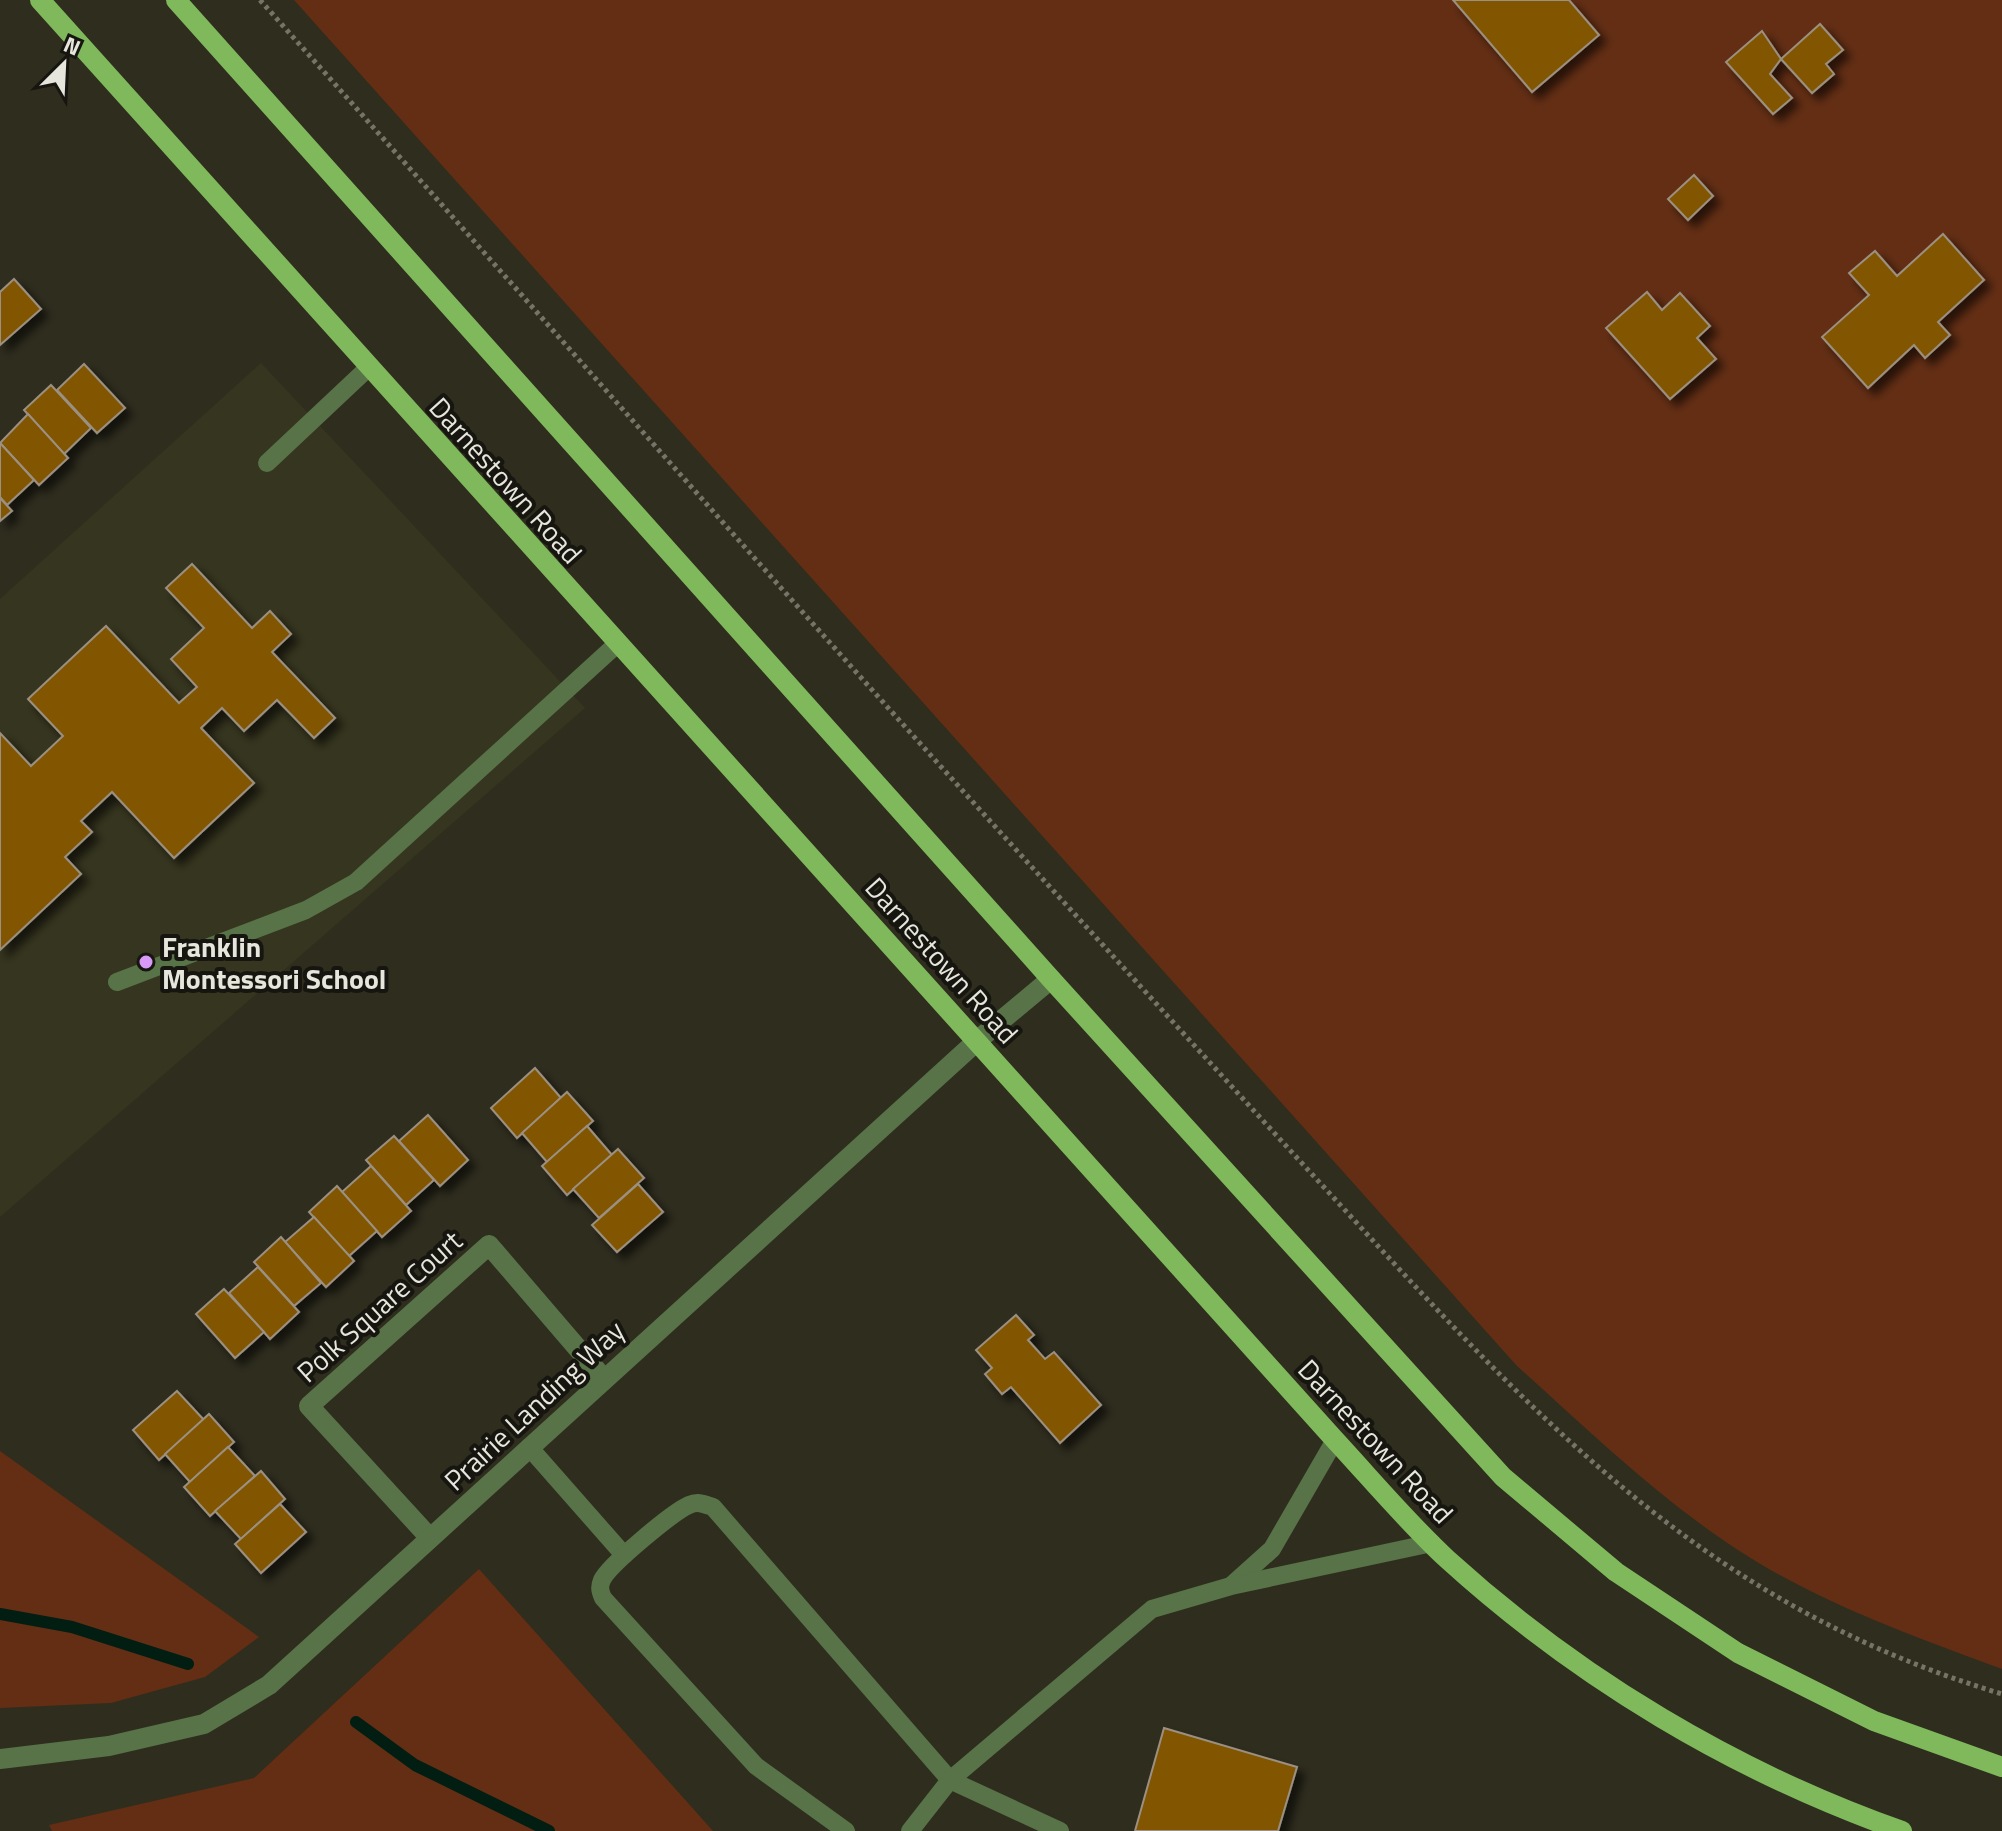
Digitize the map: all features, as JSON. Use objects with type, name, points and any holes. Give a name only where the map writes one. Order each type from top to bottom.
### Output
[{"type":"main road","name":"Darnestown Road","points":[[40,0],[1335,1440],[1432,1543],[1566,1655],[1694,1740],[1833,1807],[1902,1831]]},
{"type":"main road","points":[[176,0],[1051,979],[1503,1477],[1616,1572],[1738,1653],[1860,1715],[2002,1767]]},
{"type":"street","name":"Prairie Landing Way","points":[[0,1759],[109,1746],[204,1724],[269,1685],[978,1040],[1051,979]]},
{"type":"street","name":"Polk Square Court","points":[[430,1538],[309,1406],[489,1245],[604,1379]]},
{"type":"lane","points":[[267,463],[368,368]]},
{"type":"lane","points":[[117,982],[306,910],[356,882],[617,644]]},
{"type":"lane","points":[[1231,1586],[1272,1549],[1335,1440]]},
{"type":"lane","points":[[529,1447],[624,1555]]},
{"type":"lane","points":[[846,1831],[756,1766],[603,1598],[599,1588],[603,1577],[624,1555],[687,1505],[700,1502],[713,1507],[950,1780],[1060,1831]]},
{"type":"lane","points":[[910,1831],[950,1780],[1152,1609],[1231,1586],[1432,1543]]},
{"type":"path","points":[[260,0],[1014,848],[1477,1355],[1564,1441],[1662,1521],[1768,1595],[1873,1648],[2002,1694]]},
{"type":"shaded area","points":[[294,0],[2002,0],[2002,1669],[1836,1603],[1741,1552],[1653,1487],[1517,1366]]},
{"type":"shaded area","name":"Franklin Montessori School","points":[[261,363],[585,708],[0,1217],[0,599]]},
{"type":"shaded area","points":[[0,1451],[259,1637],[205,1677],[111,1703],[0,1708]]},
{"type":"shaded area","points":[[479,1569],[713,1831],[52,1831],[49,1825],[254,1778]]},
{"type":"building","points":[[1453,0],[1569,0],[1599,35],[1532,92]]},
{"type":"building","points":[[1820,24],[1843,50],[1826,64],[1834,74],[1812,93],[1781,59]]},
{"type":"building","points":[[1762,31],[1781,59],[1770,74],[1792,98],[1773,114],[1726,62]]},
{"type":"building","points":[[1694,175],[1713,196],[1688,220],[1668,199]]},
{"type":"building","points":[[1943,234],[1984,280],[1938,322],[1950,335],[1925,358],[1914,345],[1868,388],[1822,337],[1869,295],[1849,273],[1875,251],[1897,276]]},
{"type":"building","points":[[14,279],[41,309],[0,345],[0,292]]},
{"type":"building","points":[[1647,292],[1662,310],[1680,293],[1710,326],[1697,338],[1716,359],[1670,399],[1606,328]]},
{"type":"building","points":[[84,364],[125,408],[97,433],[57,390]]},
{"type":"building","points":[[51,385],[91,428],[64,454],[24,410]]},
{"type":"building","points":[[28,414],[68,458],[39,485],[0,443]]},
{"type":"building","points":[[0,443],[34,480],[7,505],[0,497]]},
{"type":"building","points":[[0,498],[12,511],[0,521]]},
{"type":"building","name":"Franklin Montessori School","points":[[192,564],[252,628],[270,611],[291,634],[272,652],[335,718],[314,738],[277,700],[244,731],[222,708],[201,728],[254,783],[174,858],[112,792],[81,821],[92,832],[65,857],[81,874],[0,950],[0,733],[31,766],[63,736],[28,699],[106,626],[179,703],[197,687],[171,659],[204,628],[166,588]]},
{"type":"building","points":[[535,1068],[561,1098],[517,1138],[491,1108]]},
{"type":"building","points":[[567,1092],[593,1121],[547,1162],[522,1133]]},
{"type":"building","points":[[428,1115],[468,1160],[440,1186],[399,1141]]},
{"type":"building","points":[[587,1126],[612,1155],[567,1195],[542,1166]]},
{"type":"building","points":[[394,1136],[434,1180],[406,1205],[366,1160]]},
{"type":"building","points":[[618,1149],[644,1178],[599,1218],[573,1189]]},
{"type":"building","points":[[371,1166],[411,1211],[382,1237],[342,1192]]},
{"type":"building","points":[[638,1184],[663,1212],[617,1252],[592,1225]]},
{"type":"building","points":[[337,1186],[377,1231],[349,1256],[309,1212]]},
{"type":"building","points":[[314,1217],[354,1261],[326,1287],[285,1242]]},
{"type":"building","points":[[281,1237],[321,1283],[294,1306],[254,1262]]},
{"type":"building","points":[[258,1267],[299,1312],[270,1339],[229,1293]]},
{"type":"building","points":[[224,1289],[264,1332],[235,1358],[196,1314]]},
{"type":"building","points":[[1016,1315],[1034,1335],[1028,1340],[1045,1359],[1054,1352],[1101,1405],[1060,1443],[1011,1387],[1002,1394],[985,1374],[992,1368],[976,1350]]},
{"type":"building","points":[[177,1391],[204,1420],[159,1460],[133,1430]]},
{"type":"building","points":[[209,1414],[234,1442],[190,1482],[165,1454]]},
{"type":"building","points":[[228,1447],[255,1476],[210,1516],[184,1487]]},
{"type":"building","points":[[261,1471],[285,1499],[241,1539],[215,1511]]},
{"type":"building","points":[[280,1504],[306,1532],[261,1573],[235,1544]]},
{"type":"building","points":[[1164,1728],[1297,1767],[1278,1831],[1135,1831]]},
{"type":"waterway","points":[[0,1614],[72,1627],[188,1664]]},
{"type":"waterway","points":[[356,1722],[415,1765],[549,1831]]},
{"type":"place","name":"Franklin Montessori School","points":[[146,962]]}]
